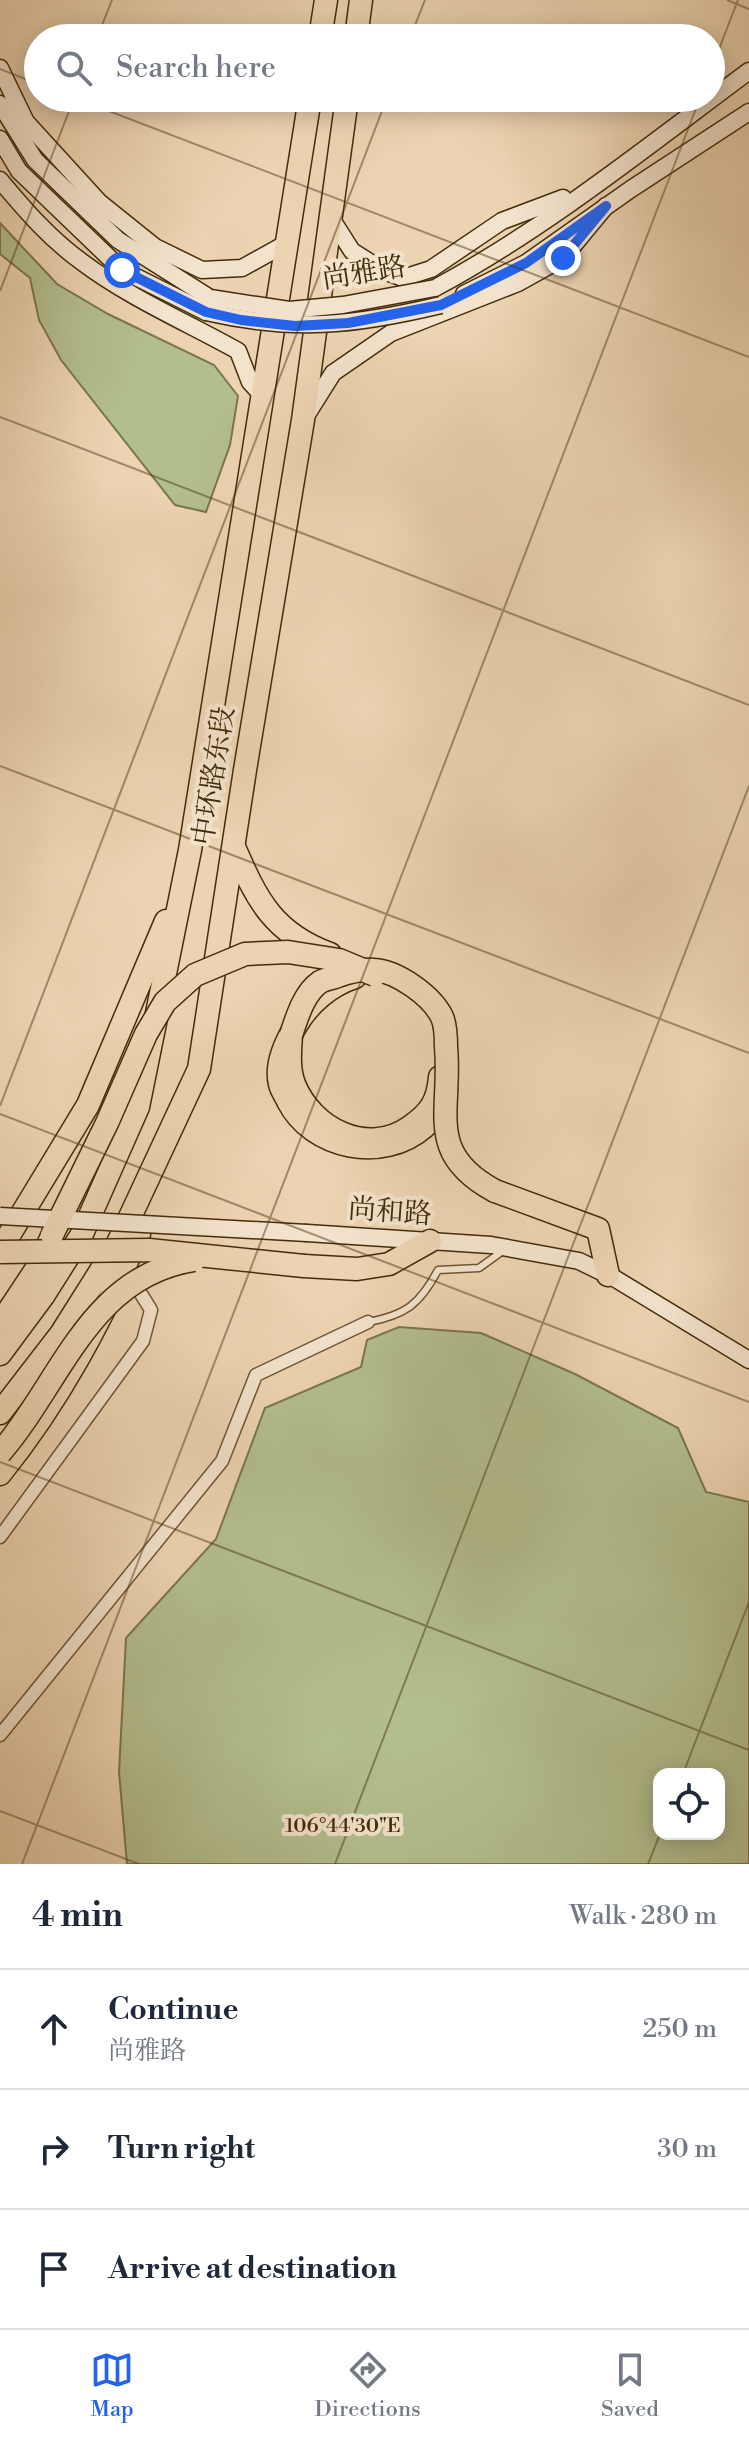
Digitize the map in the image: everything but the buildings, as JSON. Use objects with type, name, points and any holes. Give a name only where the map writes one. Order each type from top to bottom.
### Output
[{"type":"highway","points":[[322,24],[326,0]]},
{"type":"highway","points":[[358,24],[361,0]]},
{"type":"highway","name":"中环路东段","points":[[0,1354],[43,1296],[81,1236],[138,1107],[185,875],[308,112]]},
{"type":"highway","name":"中环路东段","points":[[0,1413],[61,1334],[117,1245],[199,1069],[303,420],[345,112]]},
{"type":"highway","points":[[234,846],[259,902],[304,945],[409,976],[432,995],[450,1024],[455,1046],[453,1074],[437,1111],[423,1128],[389,1145],[356,1147],[313,1132],[294,1113],[279,1083],[284,1047],[302,1015],[317,998],[346,979],[361,974],[375,975]]},
{"type":"highway","points":[[0,1251],[88,1105],[185,875]]},
{"type":"highway","points":[[0,1324],[39,1265],[146,1034],[165,1002],[195,975],[245,954],[288,952],[339,960],[375,975],[405,989],[426,1009],[438,1028],[438,1099],[425,1116],[401,1133],[372,1141],[340,1134],[313,1116],[294,1084],[289,1062],[291,1035],[301,1007],[320,982],[348,973],[376,970],[407,982],[429,997],[442,1018],[447,1057],[444,1129],[453,1155],[474,1179],[495,1191],[598,1229],[608,1275]]},
{"type":"highway","points":[[0,1474],[70,1376],[122,1273],[173,1155],[199,1069]]},
{"type":"highway","points":[[0,1251],[149,1250],[357,1269],[389,1264],[430,1241]]},
{"type":"highway","points":[[0,1453],[89,1325],[123,1288],[153,1271],[180,1262],[214,1257]]},
{"type":"highway","points":[[0,1342],[43,1296]]},
{"type":"main road","points":[[0,68],[26,122],[99,202],[155,247],[202,270],[242,268],[287,243]]},
{"type":"main road","name":"尚雅路","points":[[725,89],[749,71]]},
{"type":"main road","name":"尚雅路","points":[[0,104],[35,160],[118,240],[208,305],[289,310],[343,305],[435,288],[474,267],[693,112]]},
{"type":"main road","name":"尚雅路","points":[[0,139],[19,171],[122,270],[241,320],[295,326],[348,323],[441,305],[526,263],[749,112]]},
{"type":"main road","points":[[0,180],[39,225],[83,263],[238,351],[250,382],[263,396]]},
{"type":"main road","points":[[331,218],[352,251],[382,270],[403,278],[431,269],[502,221],[590,187]]},
{"type":"main road","points":[[303,420],[333,373],[391,333],[518,283],[563,258],[606,206]]},
{"type":"main road","name":"尚和路","points":[[0,1216],[430,1241],[507,1248],[579,1261],[608,1275],[749,1360]]},
{"type":"street","points":[[0,1537],[143,1341],[151,1310],[130,1276],[122,1273]]},
{"type":"street","points":[[0,1735],[222,1461],[256,1375],[368,1322]]},
{"type":"lane","points":[[368,1322],[392,1317],[410,1308],[428,1290],[438,1270],[479,1268],[507,1248]]},
{"type":"green space","points":[[0,223],[57,284],[108,314],[214,365],[238,396],[230,445],[206,512],[175,505],[61,360],[39,320],[30,278],[0,254]]},
{"type":"green space","points":[[399,1327],[481,1333],[575,1374],[678,1428],[706,1492],[749,1502],[749,1864],[127,1864],[119,1772],[126,1638],[216,1539],[265,1408],[361,1367],[367,1340]]},
{"type":"route","points":[[122,270],[206,312],[241,320],[295,326],[348,323],[441,305],[526,263],[606,206],[563,258]]}]
